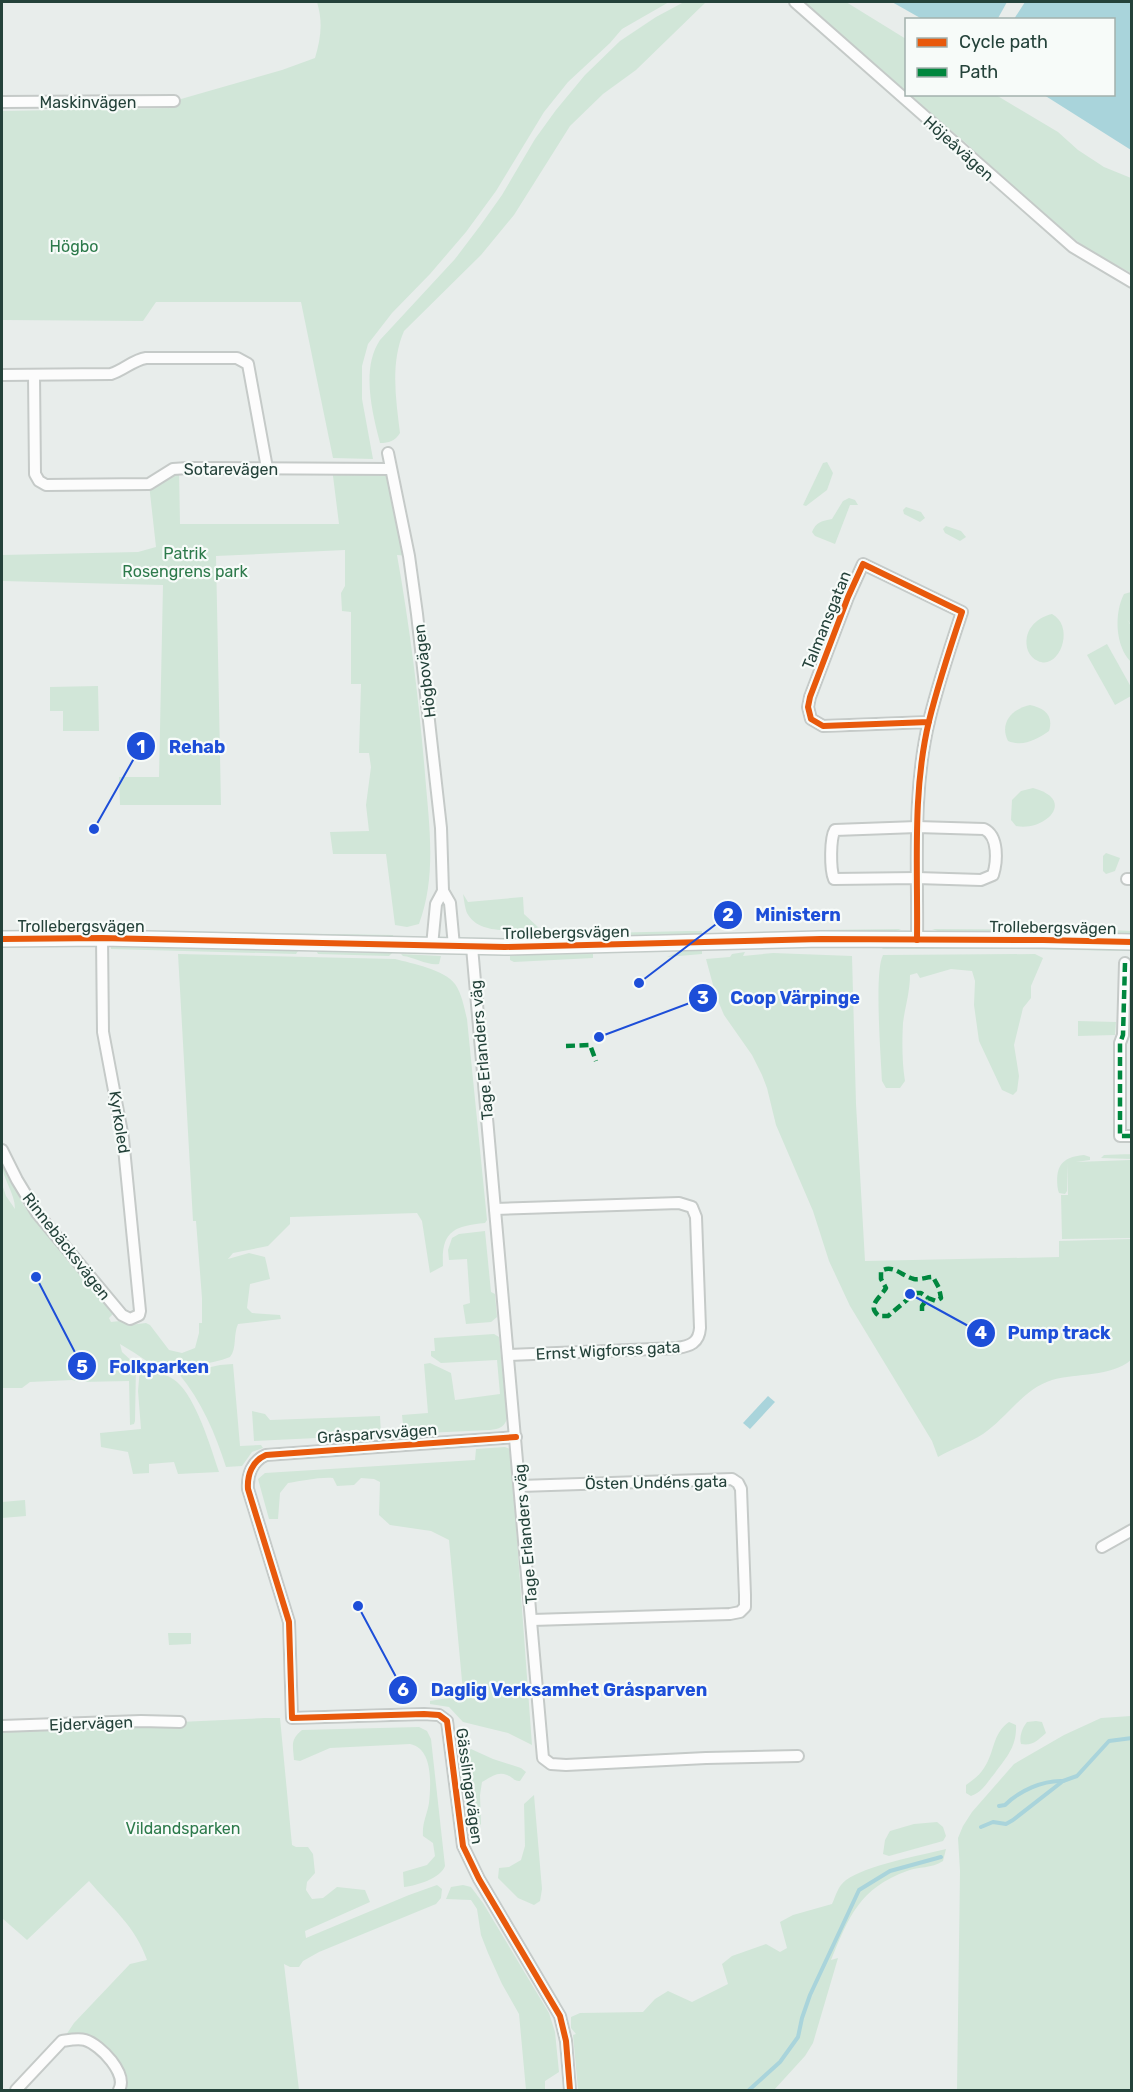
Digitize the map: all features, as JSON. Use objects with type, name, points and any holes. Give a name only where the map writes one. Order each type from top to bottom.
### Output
[{"type":"street","name":"Höjeåvägen","points":[[795,2],[1072,247],[1131,282]]},
{"type":"street","name":"Maskinvägen","points":[[2,102],[174,101]]},
{"type":"street","points":[[2,375],[111,374],[146,358],[237,358],[248,364],[267,468]]},
{"type":"street","name":"Sotarevägen","points":[[34,375],[35,474],[39,481],[46,485],[134,486],[148,484],[173,469],[390,469]]},
{"type":"street","name":"Högbovägen","points":[[388,453],[409,556],[417,614],[441,828],[443,891],[450,903],[454,946]]},
{"type":"street","name":"Talmansgatan","points":[[917,940],[917,827],[920,780],[929,722],[962,612],[863,564],[810,697],[808,707],[811,719],[823,726],[929,722]]},
{"type":"street","points":[[917,827],[984,829],[990,832],[995,844],[994,872],[988,879],[981,880],[834,879],[832,837],[838,828],[917,827]]},
{"type":"street","name":"Högbovägen","points":[[432,946],[436,904],[443,891]]},
{"type":"street","name":"Trollebergsvägen","points":[[2,939],[102,938],[432,946],[680,944],[821,939],[1131,942]]},
{"type":"street","name":"Kyrkoled","points":[[102,938],[104,1032],[123,1138],[140,1306]]},
{"type":"street","name":"Tage Erlanders väg","points":[[472,946],[543,1758],[547,1762],[566,1766],[706,1758],[798,1756]]},
{"type":"street","points":[[1125,963],[1127,1035],[1120,1043],[1120,1136],[1131,1136]]},
{"type":"street","name":"Rinnebäcksvägen","points":[[2,1150],[37,1213],[122,1315],[130,1319],[135,1318],[140,1311],[140,1306]]},
{"type":"street","name":"Ernst Wigforss gata","points":[[495,1209],[679,1203],[692,1207],[696,1217],[700,1334],[693,1344],[677,1348],[509,1355]]},
{"type":"street","name":"Gråsparvsvägen","points":[[249,1474],[260,1457],[274,1454],[516,1437]]},
{"type":"street","name":"Gässlingavägen","points":[[249,1474],[247,1482],[249,1499],[281,1591],[289,1622],[292,1718],[424,1714],[439,1715],[447,1721],[463,1846],[479,1879],[560,2016],[566,2041],[570,2091]]},
{"type":"street","name":"Östen Undéns gata","points":[[520,1486],[732,1479],[741,1489],[745,1607],[740,1612],[532,1620]]},
{"type":"street","points":[[1102,1546],[1131,1530]]},
{"type":"street","name":"Ejdervägen","points":[[2,1726],[141,1721],[180,1722]]},
{"type":"street","points":[[16,2091],[62,2041],[82,2040],[96,2046],[120,2073],[122,2084],[119,2091]]},
{"type":"green space","name":"Högbo","points":[[317,2],[669,2],[622,29],[568,82],[544,112],[496,191],[466,232],[392,313],[368,344],[362,366],[362,399],[373,459],[333,458],[301,302],[156,302],[143,321],[2,320],[2,111],[172,108],[174,101],[282,70],[315,58],[320,30]]},
{"type":"green space","points":[[684,2],[706,2],[636,70],[603,94],[570,126],[514,215],[481,255],[404,331],[396,369],[400,433],[392,441],[380,443],[371,404],[370,377],[374,351],[380,340],[455,259],[502,195],[535,139],[585,75],[620,41]]},
{"type":"green space","points":[[801,2],[846,2],[905,38],[905,91]]},
{"type":"green space","points":[[911,96],[998,96],[1058,132],[1078,150],[1104,167],[1131,178],[1131,273],[1090,251],[1044,216],[967,144]]},
{"type":"green space","points":[[827,462],[833,473],[827,490],[806,506],[803,505],[823,463]]},
{"type":"green space","name":"Patrik Rosengrens park","points":[[332,468],[390,469],[409,556],[397,555],[423,746],[430,869],[425,906],[419,924],[407,927],[395,925],[386,854],[333,854],[330,832],[369,831],[366,805],[371,767],[369,753],[359,753],[361,684],[351,684],[351,612],[342,611],[341,593],[345,586],[345,550],[216,556],[221,805],[120,805],[119,777],[159,777],[163,585],[2,581],[2,555],[138,552],[156,547],[149,484],[179,469],[180,524],[339,524]]},
{"type":"green space","points":[[849,498],[855,500],[858,505],[850,505],[835,544],[815,536],[812,532],[815,526],[822,521],[832,519],[843,501]]},
{"type":"green space","points":[[906,507],[921,512],[925,518],[920,522],[904,514],[903,510]]},
{"type":"green space","points":[[946,526],[961,531],[966,537],[960,541],[945,533],[943,529]]},
{"type":"green space","points":[[1131,592],[1131,625],[1127,619],[1131,626],[1131,662],[1119,638],[1118,620],[1124,594]]},
{"type":"green space","points":[[1052,614],[1063,628],[1062,646],[1052,660],[1038,661],[1028,651],[1028,632],[1035,622]]},
{"type":"green space","points":[[1107,644],[1131,687],[1131,696],[1115,705],[1087,655]]},
{"type":"green space","points":[[98,686],[99,731],[63,731],[63,711],[50,711],[50,687]]},
{"type":"green space","points":[[1030,705],[1047,713],[1050,721],[1049,731],[1029,742],[1008,741],[1005,728],[1009,718],[1013,713]]},
{"type":"green space","points":[[1033,788],[1046,793],[1053,800],[1055,807],[1052,814],[1037,824],[1027,827],[1016,826],[1011,820],[1012,800],[1021,791]]},
{"type":"green space","points":[[1106,853],[1120,858],[1115,871],[1106,874],[1103,871],[1103,856]]},
{"type":"green space","points":[[463,894],[468,902],[523,897],[524,914],[539,928],[500,930],[481,926],[467,913]]},
{"type":"green space","points":[[110,924],[153,931],[393,935],[393,937],[119,932]]},
{"type":"green space","points":[[901,929],[894,932],[815,933],[815,930]]},
{"type":"green space","points":[[932,929],[1111,930],[1131,931],[1132,935],[944,933]]},
{"type":"green space","points":[[702,931],[702,935],[522,938],[522,935]]},
{"type":"green space","points":[[885,945],[1000,945],[1003,949],[882,949]]},
{"type":"green space","points":[[1018,945],[1132,947],[1131,951],[1015,949]]},
{"type":"green space","points":[[111,947],[298,951],[296,954],[111,949]]},
{"type":"green space","points":[[702,948],[702,954],[667,957],[683,950]]},
{"type":"green space","points":[[317,952],[392,953],[389,956],[318,954]]},
{"type":"green space","points":[[745,952],[743,956],[773,953],[852,956],[856,1104],[865,1261],[1059,1257],[1059,1241],[1131,1239],[1131,1360],[1104,1372],[1062,1378],[1042,1384],[1032,1390],[983,1434],[938,1457],[932,1441],[850,1306],[829,1261],[813,1211],[776,1125],[762,1075],[752,1055],[724,1015],[716,996],[706,959],[730,957],[732,954]]},
{"type":"green space","points":[[178,954],[395,959],[427,968],[450,979],[459,992],[467,1019],[487,1220],[485,1223],[465,1226],[451,1233],[444,1245],[443,1266],[430,1273],[422,1221],[417,1213],[290,1217],[290,1224],[268,1246],[233,1253],[228,1259],[249,1253],[265,1257],[270,1279],[250,1284],[247,1308],[252,1313],[280,1315],[281,1319],[238,1324],[234,1350],[230,1357],[184,1368],[164,1368],[148,1362],[120,1344],[122,1352],[136,1365],[135,1421],[130,1425],[129,1381],[30,1382],[22,1388],[2,1388],[2,1184],[6,1196],[15,1209],[2,1163],[24,1206],[114,1313],[109,1318],[111,1322],[120,1321],[129,1325],[146,1323],[169,1350],[182,1353],[195,1348],[199,1323],[202,1323],[202,1298],[196,1221],[193,1221]]},
{"type":"green space","points":[[401,954],[441,956],[439,964],[435,964]]},
{"type":"green space","points":[[593,954],[593,958],[514,962],[510,960],[510,956],[519,955]]},
{"type":"green space","points":[[1035,954],[1043,958],[1031,986],[1031,998],[1023,1008],[1014,1045],[1019,1076],[1017,1091],[1013,1095],[1002,1090],[979,1041],[974,1005],[975,981],[972,971],[951,969],[920,978],[917,973],[910,975],[903,1023],[902,1052],[905,1081],[900,1088],[886,1088],[882,1081],[879,1015],[879,978],[883,955]]},
{"type":"green space","points":[[1078,1021],[1116,1022],[1115,1035],[1078,1036]]},
{"type":"green space","points":[[1131,1154],[1131,1159],[1101,1158],[1104,1155]]},
{"type":"green space","points":[[1084,1155],[1090,1157],[1090,1160],[1076,1162],[1130,1160],[1131,1238],[1062,1239],[1061,1195],[1068,1195],[1067,1163],[1067,1191],[1065,1194],[1059,1193],[1057,1176],[1064,1161]]},
{"type":"green space","points":[[485,1231],[491,1292],[495,1294],[497,1317],[491,1322],[466,1324],[463,1305],[470,1303],[467,1259],[449,1260],[448,1250],[452,1238],[459,1234]]},
{"type":"green space","points":[[494,1334],[499,1337],[507,1418],[503,1425],[490,1430],[404,1434],[402,1415],[428,1413],[424,1364],[430,1363],[451,1373],[455,1400],[500,1394],[497,1360],[441,1363],[431,1356],[431,1351],[435,1351],[434,1338]]},
{"type":"green space","points":[[233,1364],[240,1446],[261,1445],[263,1448],[252,1452],[242,1466],[226,1467],[207,1418],[179,1374]]},
{"type":"green space","points":[[140,1368],[169,1377],[184,1389],[202,1424],[219,1472],[178,1474],[174,1462],[149,1464],[149,1473],[133,1474],[128,1452],[101,1447],[100,1433],[141,1429],[138,1391]]},
{"type":"green space","points":[[252,1411],[265,1414],[270,1420],[380,1416],[381,1433],[380,1435],[254,1441]]},
{"type":"green space","points":[[505,1447],[510,1449],[532,1745],[508,1733],[463,1722],[449,1707],[430,1704],[430,1701],[460,1696],[463,1692],[449,1540],[431,1531],[390,1525],[379,1515],[380,1482],[374,1479],[361,1478],[354,1485],[337,1486],[333,1478],[288,1483],[280,1493],[278,1519],[269,1519],[258,1479],[265,1473],[475,1460],[476,1449]]},
{"type":"green space","points":[[25,1500],[26,1516],[2,1518],[2,1502]]},
{"type":"green space","points":[[168,1633],[191,1633],[191,1644],[169,1645]]},
{"type":"green space","points":[[1131,1716],[1131,2090],[957,2090],[960,1871],[958,1838],[963,1826],[972,1812],[1014,1764],[1064,1735],[1101,1718]]},
{"type":"green space","name":"Vildandsparken","points":[[280,1718],[292,1845],[308,1847],[313,1854],[315,1873],[307,1882],[306,1890],[312,1899],[323,1898],[337,1887],[365,1890],[370,1902],[305,1931],[306,1938],[437,1885],[442,1889],[441,1898],[436,1904],[319,1952],[303,1961],[299,1967],[284,1964],[299,2090],[119,2090],[122,2084],[96,2046],[62,2041],[74,2023],[130,1964],[147,1960],[130,1927],[89,1881],[27,1940],[2,1918],[2,1726]]},
{"type":"green space","points":[[1009,1722],[1016,1725],[1015,1739],[1010,1751],[979,1792],[971,1796],[966,1793],[966,1785],[982,1771],[988,1762],[999,1732]]},
{"type":"green space","points":[[1042,1722],[1046,1733],[1032,1743],[1021,1744],[1025,1724]]},
{"type":"green space","points":[[419,1727],[427,1731],[431,1739],[445,1866],[433,1878],[404,1887],[403,1872],[427,1865],[435,1856],[433,1843],[423,1836],[430,1786],[429,1768],[423,1752],[410,1744],[330,1748],[300,1761],[294,1760],[293,1743],[302,1730]]},
{"type":"green space","points":[[471,1749],[526,1772],[520,1781],[500,1774],[482,1782],[481,1824],[475,1830],[468,1824],[462,1767],[464,1755]]},
{"type":"green space","points":[[534,1795],[542,1889],[540,1901],[534,1905],[518,1898],[498,1878],[499,1868],[509,1867],[521,1860],[525,1846],[524,1804]]},
{"type":"green space","points":[[937,1822],[943,1827],[946,1836],[943,1841],[889,1856],[883,1854],[885,1840],[890,1831],[914,1824]]},
{"type":"green space","points":[[946,1849],[943,1861],[912,1869],[891,1878],[867,1895],[858,1905],[831,1960],[838,1958],[813,2043],[805,2056],[774,2090],[578,2090],[573,2035],[576,2034],[571,2028],[571,2017],[580,2013],[643,2012],[655,1999],[668,1991],[692,2002],[728,1984],[722,1964],[732,1956],[766,1944],[780,1952],[787,1948],[780,1922],[793,1915],[832,1904],[839,1888],[846,1880],[866,1870]]},
{"type":"green space","points":[[463,1885],[471,1887],[483,1903],[549,2013],[555,2032],[559,2072],[545,2081],[545,2090],[526,2090],[519,2014],[488,1953],[481,1935],[477,1909],[471,1900],[446,1899],[451,1887]]},
{"type":"water","points":[[892,2],[1007,2],[998,18],[920,18]]},
{"type":"water","points":[[1025,2],[1131,2],[1131,150],[1046,96],[1115,96],[1115,18],[1015,18]]},
{"type":"water","points":[[768,1396],[775,1402],[750,1429],[743,1423]]},
{"type":"waterway","points":[[981,1827],[993,1822],[1006,1824],[1013,1820],[1063,1781],[1077,1776],[1109,1741],[1132,1738]]},
{"type":"waterway","points":[[999,1806],[1005,1805],[1032,1787],[1047,1782],[1063,1781]]},
{"type":"waterway","points":[[749,2090],[780,2062],[798,2037],[810,1995],[859,1890],[890,1871],[941,1857]]},
{"type":"marked path","points":[[1125,963],[1123,1035],[1120,1043],[1120,1136],[1132,1136]]},
{"type":"marked path","points":[[566,1046],[590,1045],[596,1061]]},
{"type":"marked path","points":[[922,1311],[922,1306],[928,1298],[936,1301],[941,1298],[933,1277],[914,1279],[890,1269],[881,1271],[881,1279],[886,1288],[874,1305],[875,1312],[879,1316],[888,1316],[915,1293],[921,1293],[928,1298]]},
{"type":"cycle path","points":[[917,940],[917,830],[920,775],[936,693],[962,612],[863,564],[810,697],[808,707],[811,719],[823,726],[929,722]]},
{"type":"cycle path","points":[[2,939],[102,938],[505,947],[821,939],[1132,942]]},
{"type":"cycle path","points":[[516,1437],[266,1455],[251,1469],[248,1489],[289,1622],[292,1718],[424,1714],[439,1715],[447,1721],[463,1846],[479,1879],[560,2016],[566,2041],[570,2090]]},
{"type":"place","name":"Rehab","points":[[94,829]]},
{"type":"place","name":"Ministern","points":[[639,983]]},
{"type":"place","name":"Coop Värpinge","points":[[599,1037]]},
{"type":"place","name":"Folkparken","points":[[36,1277]]},
{"type":"place","name":"Pump track","points":[[910,1294]]},
{"type":"place","name":"Daglig Verksamhet Gråsparven","points":[[358,1606]]}]
